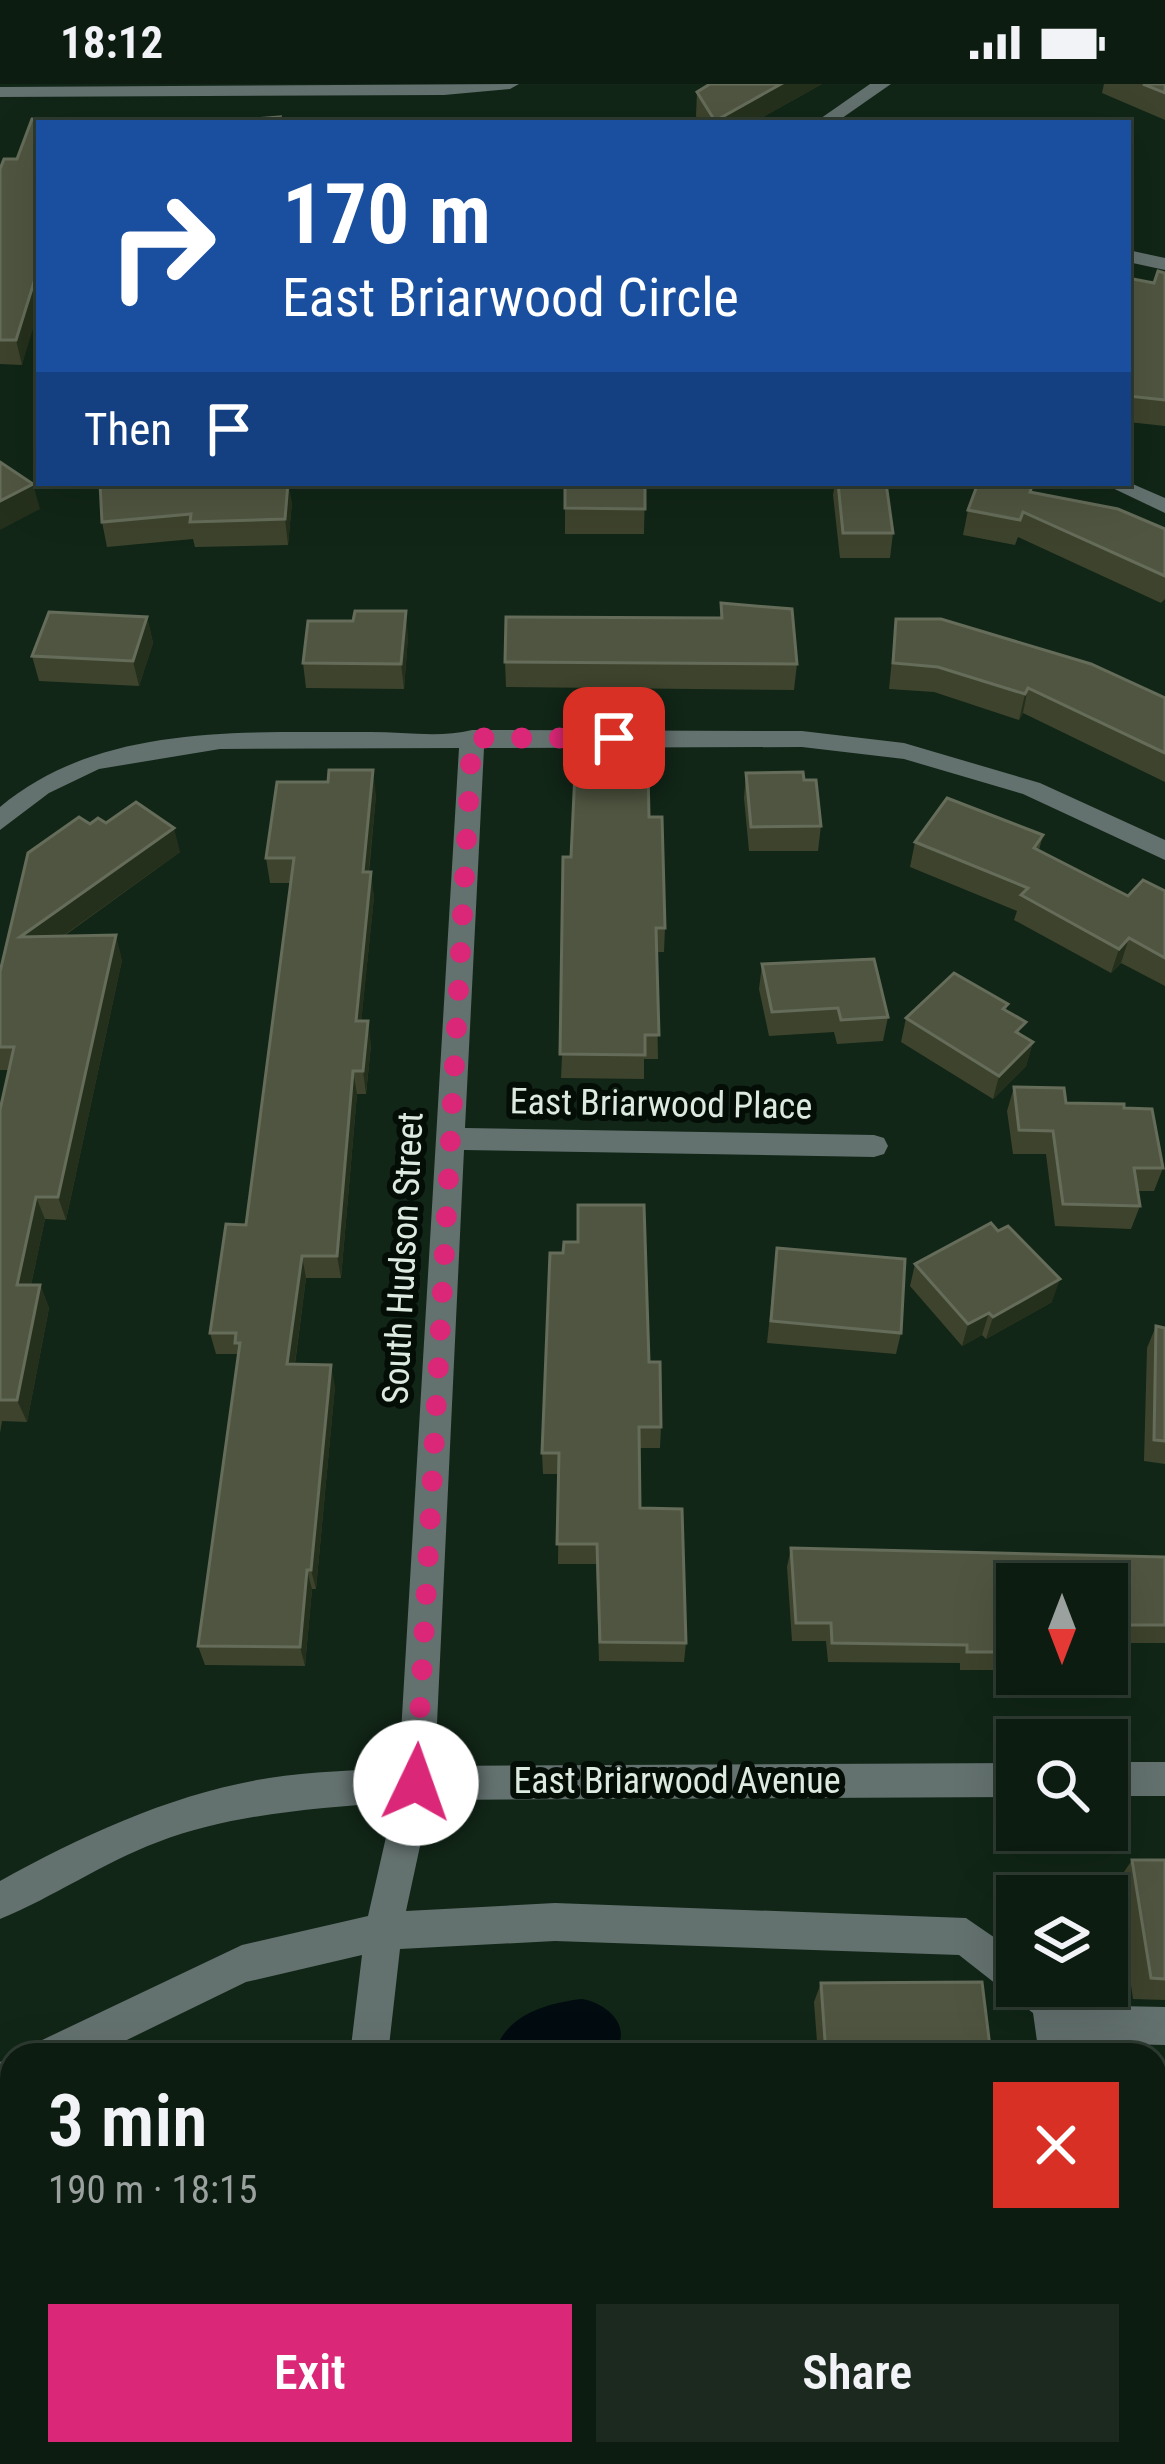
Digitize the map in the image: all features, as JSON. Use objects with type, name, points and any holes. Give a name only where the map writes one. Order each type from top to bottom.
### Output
[{"type":"street","points":[[0,92],[165,99],[277,87],[444,90],[510,84]]},
{"type":"street","points":[[828,120],[883,84]]},
{"type":"street","points":[[1131,256],[1163,259]]},
{"type":"street","points":[[1120,486],[1165,506]]},
{"type":"street","points":[[0,821],[40,787],[93,762],[220,741],[472,738],[879,743],[993,770],[1165,851]]},
{"type":"street","name":"South Hudson Street","points":[[370,2043],[383,1930],[416,1783],[472,738]]},
{"type":"street","name":"East Briarwood Place","points":[[447,1139],[874,1146]]},
{"type":"street","points":[[1128,1779],[1165,1779]]},
{"type":"street","name":"East Briarwood Avenue","points":[[0,1901],[66,1864],[158,1823],[268,1795],[416,1783],[996,1780]]},
{"type":"street","points":[[79,2043],[242,1964],[383,1930],[555,1922],[966,1937],[996,1961]]},
{"type":"street","points":[[1052,2007],[1056,2039],[1165,2026]]},
{"type":"shaded area","points":[[582,1999],[601,2006],[620,2027],[619,2043],[498,2043],[517,2021],[555,2004]]},
{"type":"building","points":[[710,84],[781,84],[717,120],[697,92]]},
{"type":"building","points":[[1143,84],[1165,84],[1165,93]]},
{"type":"building","points":[[32,119],[80,119],[36,120],[36,276],[16,340],[0,340],[0,169],[4,159],[17,159]]},
{"type":"building","points":[[1158,271],[1165,273],[1165,400],[1131,396],[1131,279],[1154,283]]},
{"type":"building","points":[[0,462],[33,484],[0,501]]},
{"type":"building","points":[[100,486],[288,486],[285,519],[190,522],[191,514],[102,522]]},
{"type":"building","points":[[565,486],[645,486],[645,509],[565,508]]},
{"type":"building","points":[[838,486],[886,486],[893,533],[843,533]]},
{"type":"building","points":[[977,486],[1032,486],[1030,492],[1118,509],[1165,529],[1165,576],[1023,512],[1020,520],[968,510]]},
{"type":"building","points":[[721,603],[792,609],[797,664],[505,662],[506,617],[722,618]]},
{"type":"building","points":[[355,611],[406,611],[401,664],[303,663],[308,621],[353,621]]},
{"type":"building","points":[[49,612],[147,617],[133,661],[32,656]]},
{"type":"building","points":[[896,619],[941,619],[1091,664],[1165,698],[1165,753],[1028,688],[1025,694],[938,667],[893,663]]},
{"type":"building","points":[[329,770],[373,770],[363,872],[371,872],[356,1021],[368,1021],[363,1071],[353,1071],[337,1256],[302,1256],[287,1364],[331,1365],[300,1647],[198,1646],[240,1343],[235,1343],[236,1333],[210,1333],[226,1224],[246,1225],[294,858],[266,858],[277,782],[328,782]]},
{"type":"building","points":[[648,771],[649,817],[662,817],[665,928],[656,928],[659,1035],[645,1035],[645,1055],[560,1054],[563,857],[571,857],[575,772]]},
{"type":"building","points":[[803,772],[804,780],[816,780],[821,826],[751,827],[746,773]]},
{"type":"building","points":[[947,798],[1043,835],[1034,848],[1128,896],[1143,880],[1165,891],[1165,958],[1129,938],[1119,949],[1021,895],[1028,888],[915,842]]},
{"type":"building","points":[[136,802],[174,828],[20,937],[116,935],[58,1197],[36,1197],[17,1285],[40,1285],[17,1400],[0,1400],[0,1110],[14,1047],[0,1047],[0,972],[28,853],[79,817],[90,824],[98,818],[106,823]]},
{"type":"building","points":[[874,959],[888,1017],[841,1020],[838,1008],[772,1012],[762,964]]},
{"type":"building","points":[[954,973],[1008,1004],[1003,1009],[1026,1022],[1016,1032],[1033,1042],[999,1076],[906,1018]]},
{"type":"building","points":[[1014,1087],[1064,1088],[1066,1103],[1152,1109],[1163,1168],[1134,1168],[1140,1206],[1063,1204],[1053,1131],[1019,1130]]},
{"type":"building","points":[[578,1205],[644,1205],[649,1362],[660,1362],[661,1427],[639,1427],[640,1508],[682,1509],[686,1643],[600,1642],[597,1544],[557,1544],[559,1453],[542,1453],[550,1253],[563,1253],[564,1242],[578,1242]]},
{"type":"building","points":[[991,1223],[998,1231],[1008,1226],[1060,1279],[993,1317],[989,1313],[968,1324],[915,1264]]},
{"type":"building","points":[[777,1248],[905,1259],[901,1333],[771,1321]]},
{"type":"building","points":[[1156,1326],[1165,1328],[1165,1441],[1154,1440]]},
{"type":"building","points":[[791,1548],[1165,1557],[1165,1625],[1128,1625],[1128,1563],[996,1563],[996,1652],[967,1652],[967,1645],[832,1643],[831,1623],[796,1623]]},
{"type":"building","points":[[1132,1860],[1165,1860],[1165,1979],[1151,1978]]},
{"type":"building","points":[[982,1982],[990,2043],[825,2043],[821,1983]]},
{"type":"route","points":[[416,1783],[472,738],[614,738]]}]
